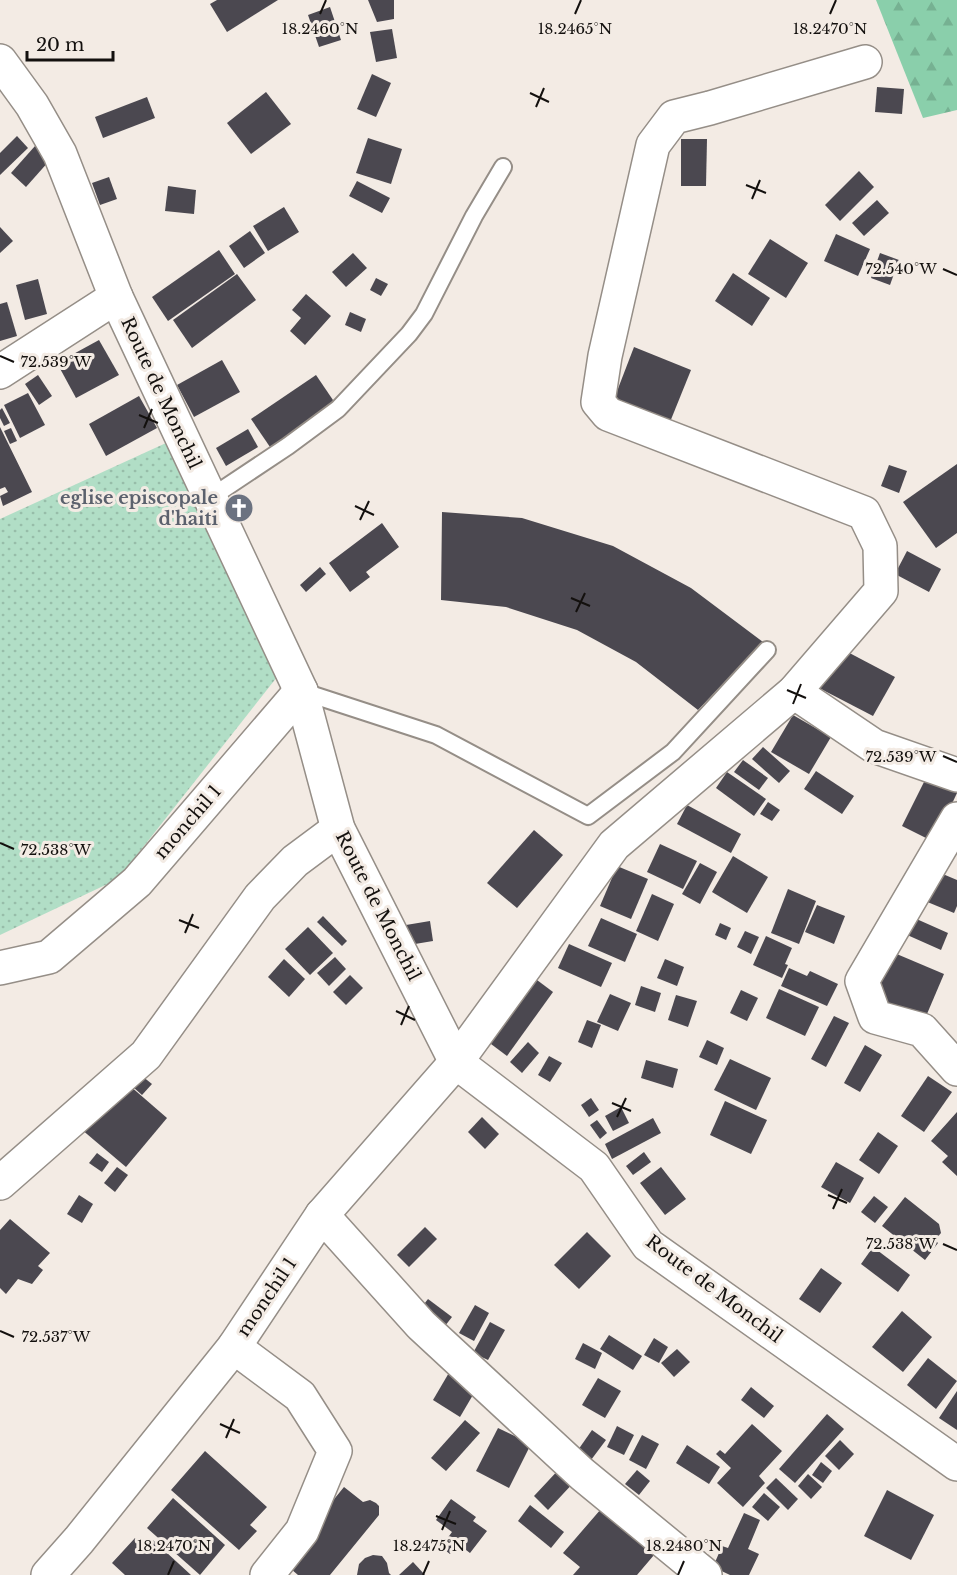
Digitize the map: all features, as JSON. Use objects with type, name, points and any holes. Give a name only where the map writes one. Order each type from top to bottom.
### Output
[{"type":"street","name":"Route de Monchil","points":[[0,60],[32,105],[60,154],[116,297],[300,691],[338,829],[456,1062],[594,1167],[648,1245],[957,1464]]},
{"type":"street","name":"monchil 1","points":[[267,1575],[302,1531],[335,1451],[300,1396],[234,1347],[322,1215],[456,1062],[614,845],[794,692],[881,591],[880,546],[864,513],[608,414],[598,402],[605,356],[653,145],[674,117],[865,62]]},
{"type":"street","points":[[0,372],[116,297]]},
{"type":"street","name":"monchil 1","points":[[0,968],[49,957],[137,882],[300,691]]},
{"type":"street","points":[[794,692],[874,746],[957,775]]},
{"type":"street","points":[[957,819],[862,981],[876,1017],[922,1030],[957,1070]]},
{"type":"street","points":[[0,1183],[146,1055],[260,897],[295,861],[338,829]]},
{"type":"street","points":[[322,1215],[422,1325],[582,1474],[705,1575]]},
{"type":"street","points":[[48,1575],[79,1540],[234,1347]]},
{"type":"lane","points":[[210,498],[288,446],[338,409],[409,334],[424,314],[474,216],[503,167]]},
{"type":"lane","points":[[300,691],[436,735],[588,816],[673,752],[767,650]]},
{"type":"green space","points":[[876,0],[957,0],[957,110],[923,118]]},
{"type":"green space","points":[[166,443],[277,677],[118,879],[0,935],[0,519]]},
{"type":"building","points":[[217,0],[278,0],[227,32],[210,4]]},
{"type":"building","points":[[368,0],[394,0],[394,19],[377,22]]},
{"type":"building","points":[[330,7],[341,40],[319,47],[308,15]]},
{"type":"building","points":[[392,29],[397,58],[376,62],[370,32]]},
{"type":"building","points":[[372,74],[391,83],[376,117],[357,109]]},
{"type":"building","points":[[877,87],[904,89],[902,114],[875,112]]},
{"type":"building","points":[[266,92],[291,124],[251,154],[227,123]]},
{"type":"building","points":[[147,97],[155,118],[103,138],[95,117]]},
{"type":"building","points":[[17,136],[28,148],[0,175],[0,153]]},
{"type":"building","points":[[368,138],[402,149],[391,184],[356,173]]},
{"type":"building","points":[[681,139],[707,139],[706,186],[681,186]]},
{"type":"building","points":[[35,146],[50,160],[26,187],[11,173]]},
{"type":"building","points":[[859,171],[874,187],[840,221],[825,205]]},
{"type":"building","points":[[109,177],[117,199],[100,205],[92,183]]},
{"type":"building","points":[[357,181],[390,198],[382,213],[349,196]]},
{"type":"building","points":[[168,186],[196,190],[194,214],[165,211]]},
{"type":"building","points":[[877,200],[889,213],[864,236],[852,223]]},
{"type":"building","points":[[284,207],[299,232],[268,251],[253,226]]},
{"type":"building","points":[[0,227],[13,241],[0,253]]},
{"type":"building","points":[[250,231],[265,253],[244,268],[229,246]]},
{"type":"building","points":[[836,234],[870,249],[858,276],[824,261]]},
{"type":"building","points":[[770,239],[808,263],[786,298],[748,274]]},
{"type":"building","points":[[219,250],[235,274],[168,321],[152,297]]},
{"type":"building","points":[[353,253],[367,268],[346,287],[332,272]]},
{"type":"building","points":[[880,253],[899,260],[890,285],[871,278]]},
{"type":"building","points":[[733,273],[770,298],[752,326],[715,301]]},
{"type":"building","points":[[237,274],[256,300],[192,348],[173,320]]},
{"type":"building","points":[[376,278],[388,284],[381,296],[370,290]]},
{"type":"building","points":[[38,279],[47,314],[25,320],[16,285]]},
{"type":"building","points":[[306,294],[331,316],[305,345],[290,331],[301,318],[292,310]]},
{"type":"building","points":[[7,302],[17,336],[0,341],[0,304]]},
{"type":"building","points":[[350,312],[366,319],[361,332],[345,325]]},
{"type":"building","points":[[99,340],[119,375],[76,398],[57,363]]},
{"type":"building","points":[[634,347],[691,370],[670,422],[614,399]]},
{"type":"building","points":[[222,360],[240,392],[194,417],[177,385]]},
{"type":"building","points":[[38,375],[52,396],[39,405],[25,384]]},
{"type":"building","points":[[316,375],[335,403],[270,447],[251,419]]},
{"type":"building","points":[[28,393],[45,425],[20,438],[4,405]]},
{"type":"building","points":[[139,396],[157,428],[106,456],[89,424]]},
{"type":"building","points":[[2,408],[10,423],[4,426],[0,418]]},
{"type":"building","points":[[0,427],[32,492],[3,506],[0,496],[8,492],[5,487],[0,489]]},
{"type":"building","points":[[11,428],[17,441],[10,444],[4,431]]},
{"type":"building","points":[[248,429],[258,447],[226,466],[216,448]]},
{"type":"building","points":[[957,464],[957,533],[936,548],[903,502]]},
{"type":"building","points":[[889,465],[907,471],[899,493],[881,486]]},
{"type":"building","points":[[442,512],[522,518],[613,546],[691,588],[763,642],[698,710],[636,662],[577,630],[506,607],[441,600]]},
{"type":"building","points":[[382,523],[399,547],[366,572],[370,577],[350,592],[329,563]]},
{"type":"building","points":[[907,551],[941,569],[929,592],[895,574]]},
{"type":"building","points":[[320,567],[326,574],[306,592],[300,585]]},
{"type":"building","points":[[840,648],[895,677],[873,716],[819,688]]},
{"type":"building","points":[[793,715],[831,737],[809,774],[771,752]]},
{"type":"building","points":[[763,747],[790,771],[779,783],[752,759]]},
{"type":"building","points":[[743,760],[768,778],[759,790],[734,772]]},
{"type":"building","points":[[816,771],[854,796],[842,814],[804,789]]},
{"type":"building","points":[[727,772],[766,799],[754,816],[716,788]]},
{"type":"building","points":[[926,778],[957,793],[934,842],[902,826]]},
{"type":"building","points":[[768,802],[780,810],[772,821],[760,814]]},
{"type":"building","points":[[687,805],[741,834],[731,853],[677,824]]},
{"type":"building","points":[[534,830],[563,855],[517,908],[487,883]]},
{"type":"building","points":[[660,844],[697,861],[683,889],[647,872]]},
{"type":"building","points":[[733,856],[768,877],[747,913],[712,892]]},
{"type":"building","points":[[700,863],[717,872],[700,904],[682,894]]},
{"type":"building","points":[[617,866],[648,879],[631,919],[600,906]]},
{"type":"building","points":[[938,872],[957,880],[957,906],[954,913],[925,901]]},
{"type":"building","points":[[788,889],[816,901],[799,944],[771,933]]},
{"type":"building","points":[[652,894],[674,904],[658,941],[636,931]]},
{"type":"building","points":[[817,905],[845,916],[834,944],[805,932]]},
{"type":"building","points":[[323,916],[347,941],[342,946],[317,922]]},
{"type":"building","points":[[912,917],[948,933],[941,950],[905,934]]},
{"type":"building","points":[[601,918],[637,934],[625,962],[588,946]]},
{"type":"building","points":[[430,921],[433,941],[403,946],[400,926]]},
{"type":"building","points":[[720,923],[731,928],[726,940],[715,935]]},
{"type":"building","points":[[308,927],[333,953],[310,975],[285,949]]},
{"type":"building","points":[[745,931],[759,937],[751,954],[737,947]]},
{"type":"building","points":[[766,936],[792,948],[782,978],[753,965]]},
{"type":"building","points":[[569,944],[612,963],[601,987],[558,968]]},
{"type":"building","points":[[892,952],[944,974],[924,1021],[873,999]]},
{"type":"building","points":[[335,957],[346,969],[329,986],[317,973]]},
{"type":"building","points":[[284,959],[305,979],[289,997],[268,977]]},
{"type":"building","points":[[665,959],[684,967],[677,986],[657,978]]},
{"type":"building","points":[[789,968],[807,976],[810,971],[838,984],[827,1006],[781,986]]},
{"type":"building","points":[[529,974],[553,992],[507,1056],[483,1038]]},
{"type":"building","points":[[350,975],[363,988],[346,1005],[333,992]]},
{"type":"building","points":[[641,986],[661,993],[655,1012],[635,1005]]},
{"type":"building","points":[[779,989],[819,1007],[805,1036],[766,1018]]},
{"type":"building","points":[[741,990],[758,998],[747,1021],[730,1013]]},
{"type":"building","points":[[610,994],[631,1003],[618,1031],[597,1022]]},
{"type":"building","points":[[676,995],[697,1001],[688,1027],[668,1020]]},
{"type":"building","points":[[834,1016],[849,1023],[826,1067],[811,1059]]},
{"type":"building","points":[[587,1020],[601,1025],[592,1048],[578,1042]]},
{"type":"building","points":[[707,1040],[724,1048],[717,1065],[699,1057]]},
{"type":"building","points":[[528,1042],[539,1053],[522,1073],[510,1062]]},
{"type":"building","points":[[865,1045],[882,1055],[860,1092],[844,1083]]},
{"type":"building","points":[[549,1056],[562,1063],[550,1082],[538,1075]]},
{"type":"building","points":[[730,1059],[771,1078],[756,1110],[714,1090]]},
{"type":"building","points":[[646,1060],[678,1069],[673,1088],[641,1078]]},
{"type":"building","points":[[132,1068],[152,1084],[142,1095],[124,1079]]},
{"type":"building","points":[[928,1076],[952,1092],[924,1132],[901,1116]]},
{"type":"building","points":[[122,1079],[167,1118],[126,1167],[81,1129]]},
{"type":"building","points":[[591,1098],[599,1110],[589,1117],[581,1105]]},
{"type":"building","points":[[725,1101],[767,1120],[751,1154],[710,1135]]},
{"type":"building","points":[[621,1107],[629,1123],[613,1131],[605,1116]]},
{"type":"building","points":[[957,1112],[957,1176],[942,1162],[948,1156],[931,1141]]},
{"type":"building","points":[[482,1117],[499,1134],[485,1149],[468,1132]]},
{"type":"building","points":[[653,1118],[661,1133],[612,1159],[605,1144]]},
{"type":"building","points":[[597,1120],[607,1133],[600,1139],[590,1125]]},
{"type":"building","points":[[878,1132],[898,1146],[879,1174],[859,1160]]},
{"type":"building","points":[[644,1152],[651,1162],[633,1175],[626,1166]]},
{"type":"building","points":[[97,1153],[109,1162],[102,1172],[89,1163]]},
{"type":"building","points":[[836,1162],[864,1178],[850,1203],[821,1187]]},
{"type":"building","points":[[117,1167],[128,1175],[115,1192],[104,1183]]},
{"type":"building","points":[[661,1167],[686,1199],[665,1215],[640,1183]]},
{"type":"building","points":[[79,1195],[93,1204],[82,1223],[67,1214]]},
{"type":"building","points":[[874,1196],[888,1207],[875,1223],[861,1212]]},
{"type":"building","points":[[905,1197],[939,1224],[941,1233],[935,1240],[938,1243],[925,1260],[882,1226]]},
{"type":"building","points":[[10,1219],[50,1253],[38,1266],[43,1270],[32,1284],[18,1279],[6,1294],[0,1288],[0,1230]]},
{"type":"building","points":[[425,1227],[437,1239],[409,1267],[397,1255]]},
{"type":"building","points":[[587,1232],[611,1256],[579,1289],[554,1265]]},
{"type":"building","points":[[873,1247],[910,1275],[898,1292],[861,1264]]},
{"type":"building","points":[[821,1268],[842,1283],[820,1313],[799,1299]]},
{"type":"building","points":[[428,1299],[452,1317],[441,1331],[418,1312]]},
{"type":"building","points":[[475,1305],[489,1313],[474,1341],[459,1333]]},
{"type":"building","points":[[902,1311],[932,1337],[903,1372],[872,1347]]},
{"type":"building","points":[[490,1322],[505,1330],[488,1360],[473,1353]]},
{"type":"building","points":[[609,1335],[642,1356],[633,1370],[600,1349]]},
{"type":"building","points":[[654,1338],[668,1347],[659,1363],[644,1355]]},
{"type":"building","points":[[583,1343],[602,1353],[595,1369],[575,1359]]},
{"type":"building","points":[[677,1349],[690,1362],[674,1377],[661,1363]]},
{"type":"building","points":[[928,1358],[957,1381],[936,1409],[907,1385]]},
{"type":"building","points":[[450,1371],[477,1388],[460,1417],[433,1400]]},
{"type":"building","points":[[598,1378],[621,1391],[605,1418],[582,1405]]},
{"type":"building","points":[[751,1387],[774,1406],[764,1418],[741,1400]]},
{"type":"building","points":[[957,1391],[957,1430],[939,1418]]},
{"type":"building","points":[[827,1414],[844,1429],[795,1483],[779,1469]]},
{"type":"building","points":[[465,1420],[480,1433],[446,1471],[431,1458]]},
{"type":"building","points":[[752,1424],[782,1451],[759,1476],[765,1483],[743,1507],[717,1483],[731,1468],[716,1454],[720,1450],[725,1454]]},
{"type":"building","points":[[617,1426],[634,1435],[624,1455],[607,1447]]},
{"type":"building","points":[[498,1428],[531,1444],[509,1488],[476,1471]]},
{"type":"building","points":[[592,1430],[606,1440],[591,1460],[578,1450]]},
{"type":"building","points":[[642,1435],[659,1444],[646,1469],[629,1460]]},
{"type":"building","points":[[840,1440],[854,1454],[839,1470],[825,1456]]},
{"type":"building","points":[[687,1445],[720,1467],[709,1484],[676,1463]]},
{"type":"building","points":[[205,1451],[267,1507],[250,1525],[257,1531],[239,1550],[171,1490]]},
{"type":"building","points":[[821,1462],[832,1471],[823,1483],[812,1475]]},
{"type":"building","points":[[563,1465],[577,1479],[548,1510],[534,1496]]},
{"type":"building","points":[[637,1470],[650,1481],[639,1495],[625,1484]]},
{"type":"building","points":[[808,1474],[822,1487],[811,1499],[798,1486]]},
{"type":"building","points":[[776,1478],[798,1499],[788,1510],[766,1488]]},
{"type":"building","points":[[344,1487],[363,1502],[370,1500],[376,1503],[379,1506],[379,1515],[330,1575],[298,1575],[291,1569],[274,1573]]},
{"type":"building","points":[[887,1490],[934,1515],[911,1560],[864,1536]]},
{"type":"building","points":[[764,1493],[780,1507],[768,1521],[752,1507]]},
{"type":"building","points":[[173,1498],[225,1545],[200,1575],[147,1528]]},
{"type":"building","points":[[451,1499],[476,1517],[473,1521],[487,1531],[470,1553],[458,1544],[450,1554],[441,1547],[452,1532],[436,1520]]},
{"type":"building","points":[[530,1505],[564,1532],[551,1548],[518,1521]]},
{"type":"building","points":[[601,1509],[654,1555],[637,1575],[573,1575],[580,1567],[563,1553]]},
{"type":"building","points":[[744,1513],[760,1520],[748,1549],[759,1554],[749,1575],[730,1575],[713,1567],[722,1546],[728,1548]]},
{"type":"building","points":[[135,1538],[146,1549],[153,1540],[191,1575],[125,1575],[112,1563]]},
{"type":"building","points":[[373,1555],[382,1556],[391,1575],[357,1575],[359,1564],[365,1558]]},
{"type":"building","points":[[413,1562],[425,1575],[399,1575]]},
{"type":"place","name":"eglise episcopale d'haiti","points":[[239,508]]}]
